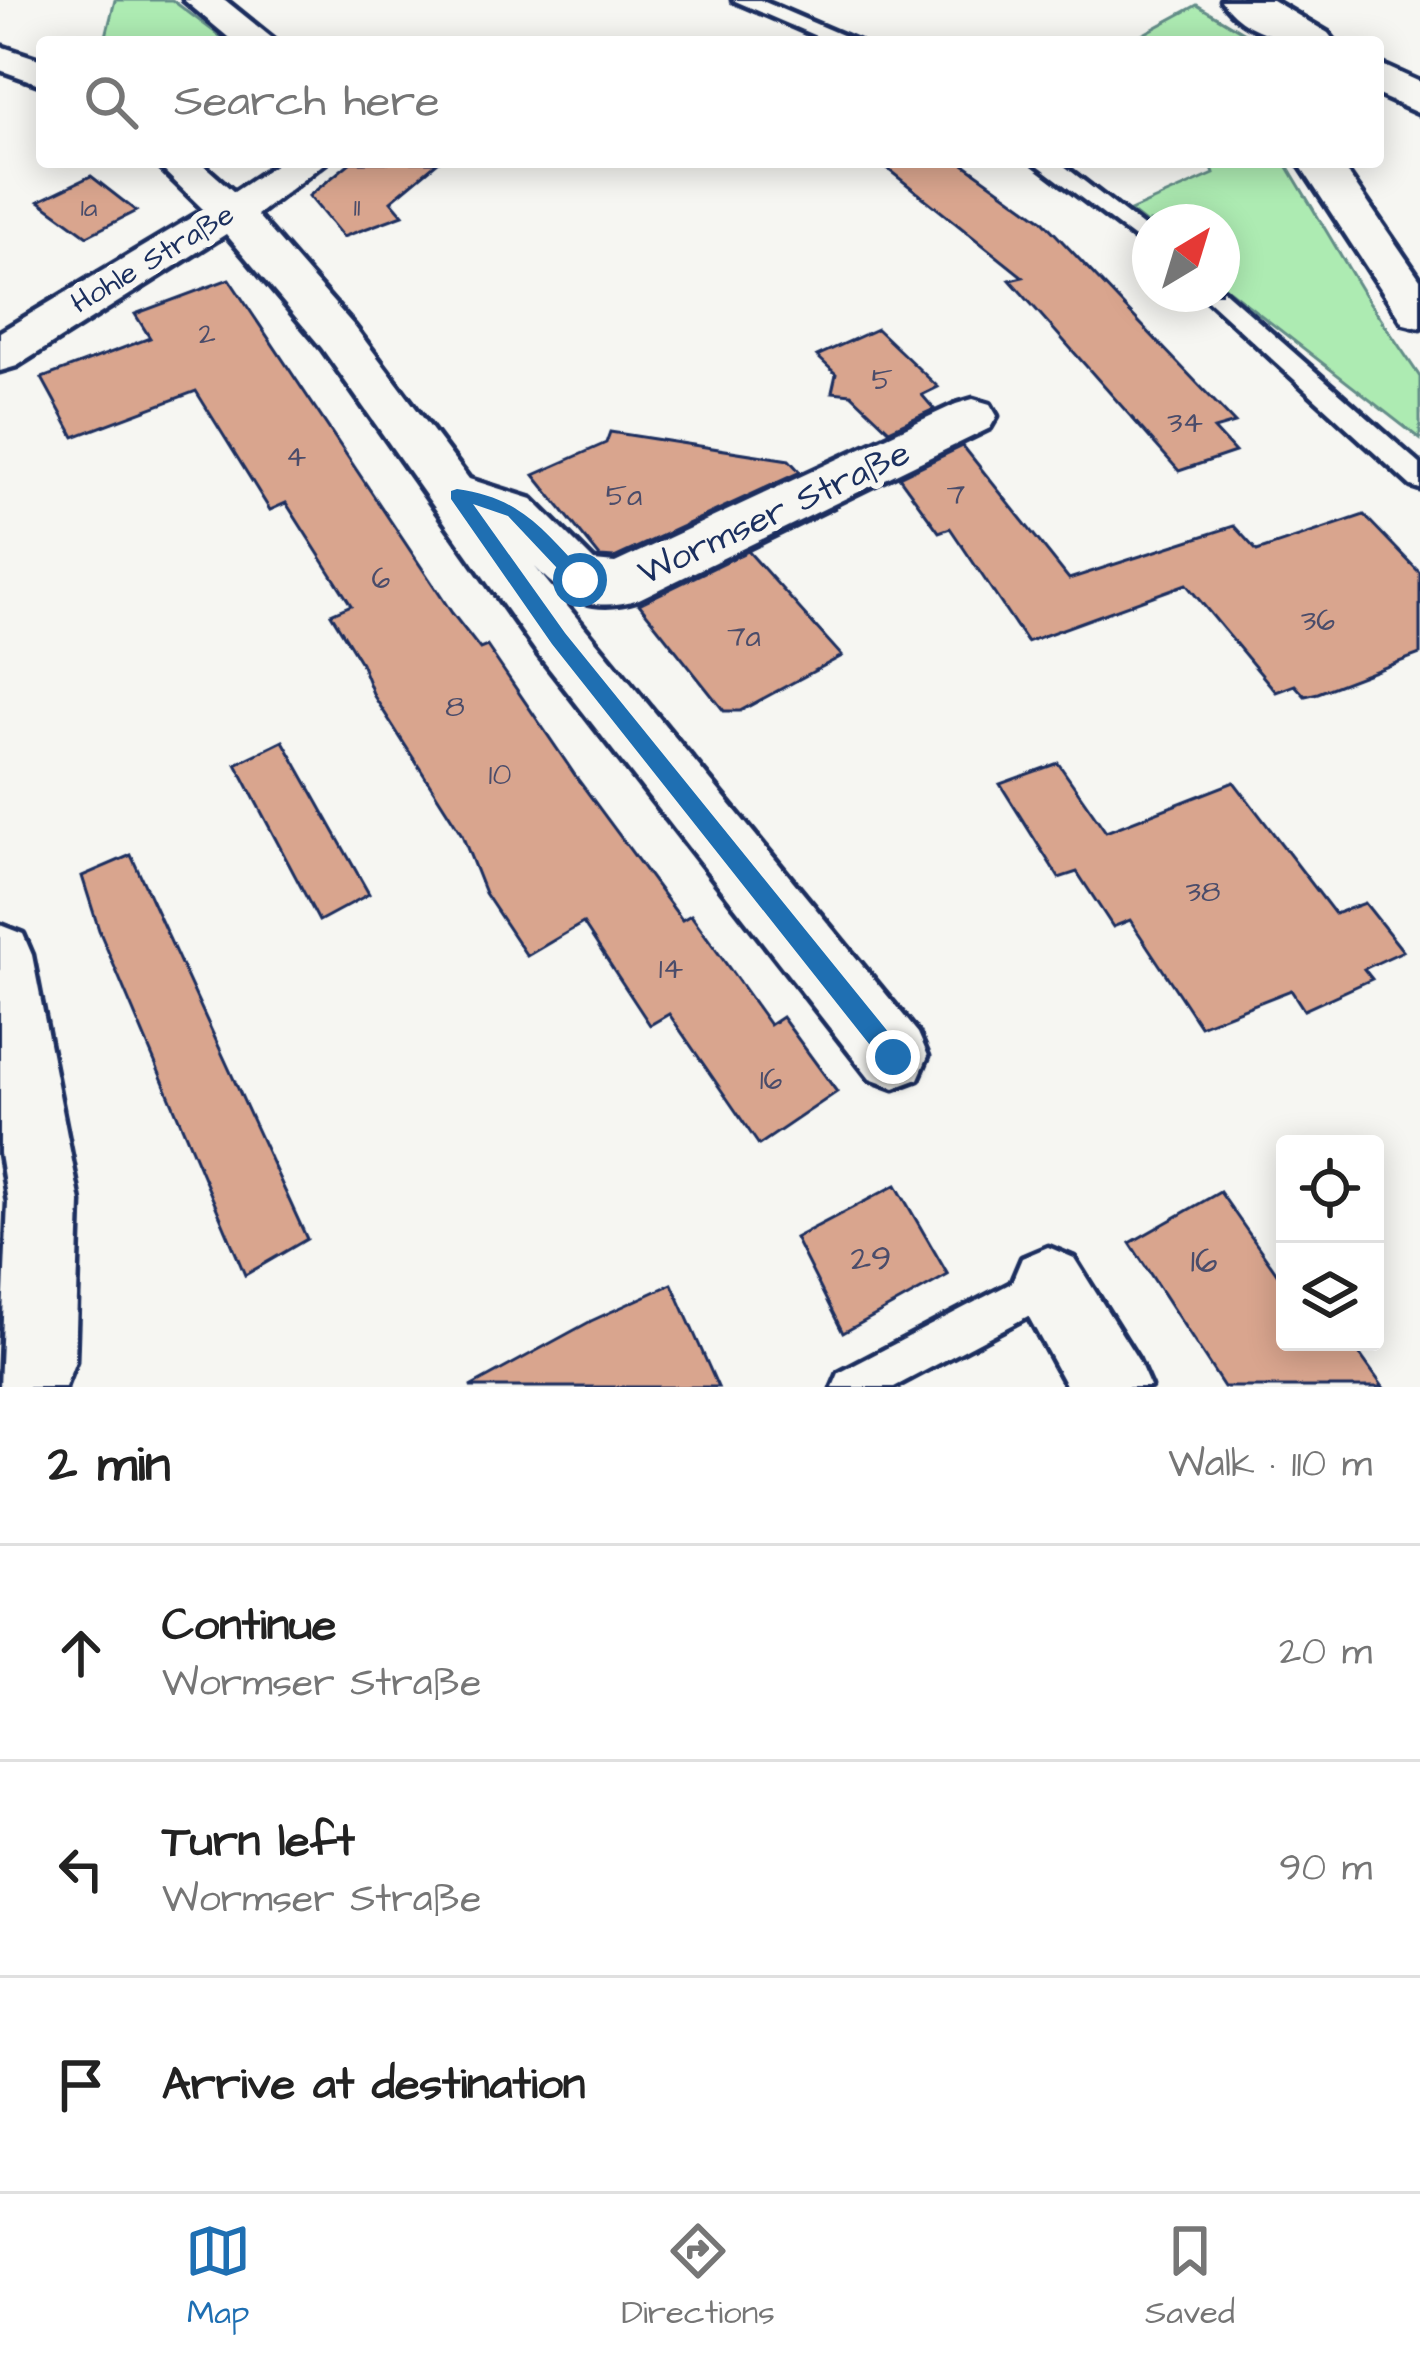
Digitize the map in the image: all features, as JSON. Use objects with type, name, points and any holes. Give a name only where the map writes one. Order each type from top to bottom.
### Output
[{"type":"main road","points":[[1241,0],[1302,36]]},
{"type":"main road","points":[[1384,80],[1420,100]]},
{"type":"street","points":[[202,0],[250,36]]},
{"type":"street","points":[[0,57],[36,71]]},
{"type":"street","points":[[183,168],[230,211],[338,337],[558,639],[893,1057]]},
{"type":"street","name":"Hohle Straße","points":[[0,355],[296,168]]},
{"type":"street","points":[[1323,168],[1420,313]]},
{"type":"street","name":"Wormser Straße","points":[[457,495],[484,499],[514,512],[580,580],[620,584],[973,416]]},
{"type":"street","points":[[0,955],[44,1202],[37,1361],[0,1383]]},
{"type":"street","points":[[1048,1284],[1111,1387]]},
{"type":"lane","points":[[743,0],[833,36]]},
{"type":"lane","points":[[1054,168],[1132,229]]},
{"type":"lane","points":[[1233,312],[1420,478]]},
{"type":"lane","points":[[853,1387],[1048,1284]]},
{"type":"green space","points":[[115,0],[172,0],[220,36],[106,36]]},
{"type":"green space","points":[[1197,5],[1248,36],[1140,36]]},
{"type":"green space","points":[[1212,168],[1289,168],[1420,377],[1420,439],[1240,299],[1240,204],[1146,204],[1214,174]]},
{"type":"building","points":[[344,168],[431,168],[391,201],[403,215],[343,237],[309,196]]},
{"type":"building","points":[[887,168],[969,168],[1042,220],[1235,423],[1214,429],[1235,452],[1179,471],[1010,280],[1023,277]]},
{"type":"building","points":[[91,176],[136,211],[87,236],[39,201]]},
{"type":"building","points":[[229,279],[452,613],[480,649],[487,646],[682,920],[691,915],[770,1025],[782,1017],[837,1092],[759,1145],[669,1014],[650,1025],[583,923],[527,956],[485,893],[462,835],[374,696],[361,663],[331,614],[351,605],[286,503],[270,510],[196,391],[74,437],[42,378],[150,338],[135,314]]},
{"type":"building","points":[[877,329],[938,387],[922,395],[934,409],[889,430],[851,394],[832,392],[836,374],[817,356]]},
{"type":"building","points":[[610,432],[789,460],[800,472],[614,558],[600,557],[534,475],[606,443]]},
{"type":"building","points":[[963,446],[1069,579],[1234,526],[1257,551],[1364,515],[1420,573],[1420,654],[1318,693],[1305,696],[1295,685],[1276,692],[1186,584],[1027,642],[950,528],[939,532],[899,477]]},
{"type":"building","points":[[836,508],[748,551],[842,656],[740,711],[724,711],[639,604]]},
{"type":"building","points":[[283,741],[369,894],[319,921],[236,764]]},
{"type":"building","points":[[1058,763],[1106,832],[1234,782],[1335,914],[1365,903],[1403,951],[1364,969],[1372,979],[1304,1010],[1291,990],[1200,1026],[1130,920],[1113,927],[1077,872],[1059,878],[1000,784]]},
{"type":"building","points":[[131,855],[307,1239],[245,1275],[99,930],[82,876]]},
{"type":"building","points":[[896,1185],[948,1275],[843,1333],[795,1238]]},
{"type":"building","points":[[1220,1192],[1276,1272],[1276,1351],[1357,1351],[1383,1387],[1224,1387],[1130,1243]]},
{"type":"building","points":[[672,1284],[718,1387],[470,1387],[591,1321]]},
{"type":"route","points":[[580,580],[514,512],[484,499],[457,495],[558,639],[893,1057]]}]
